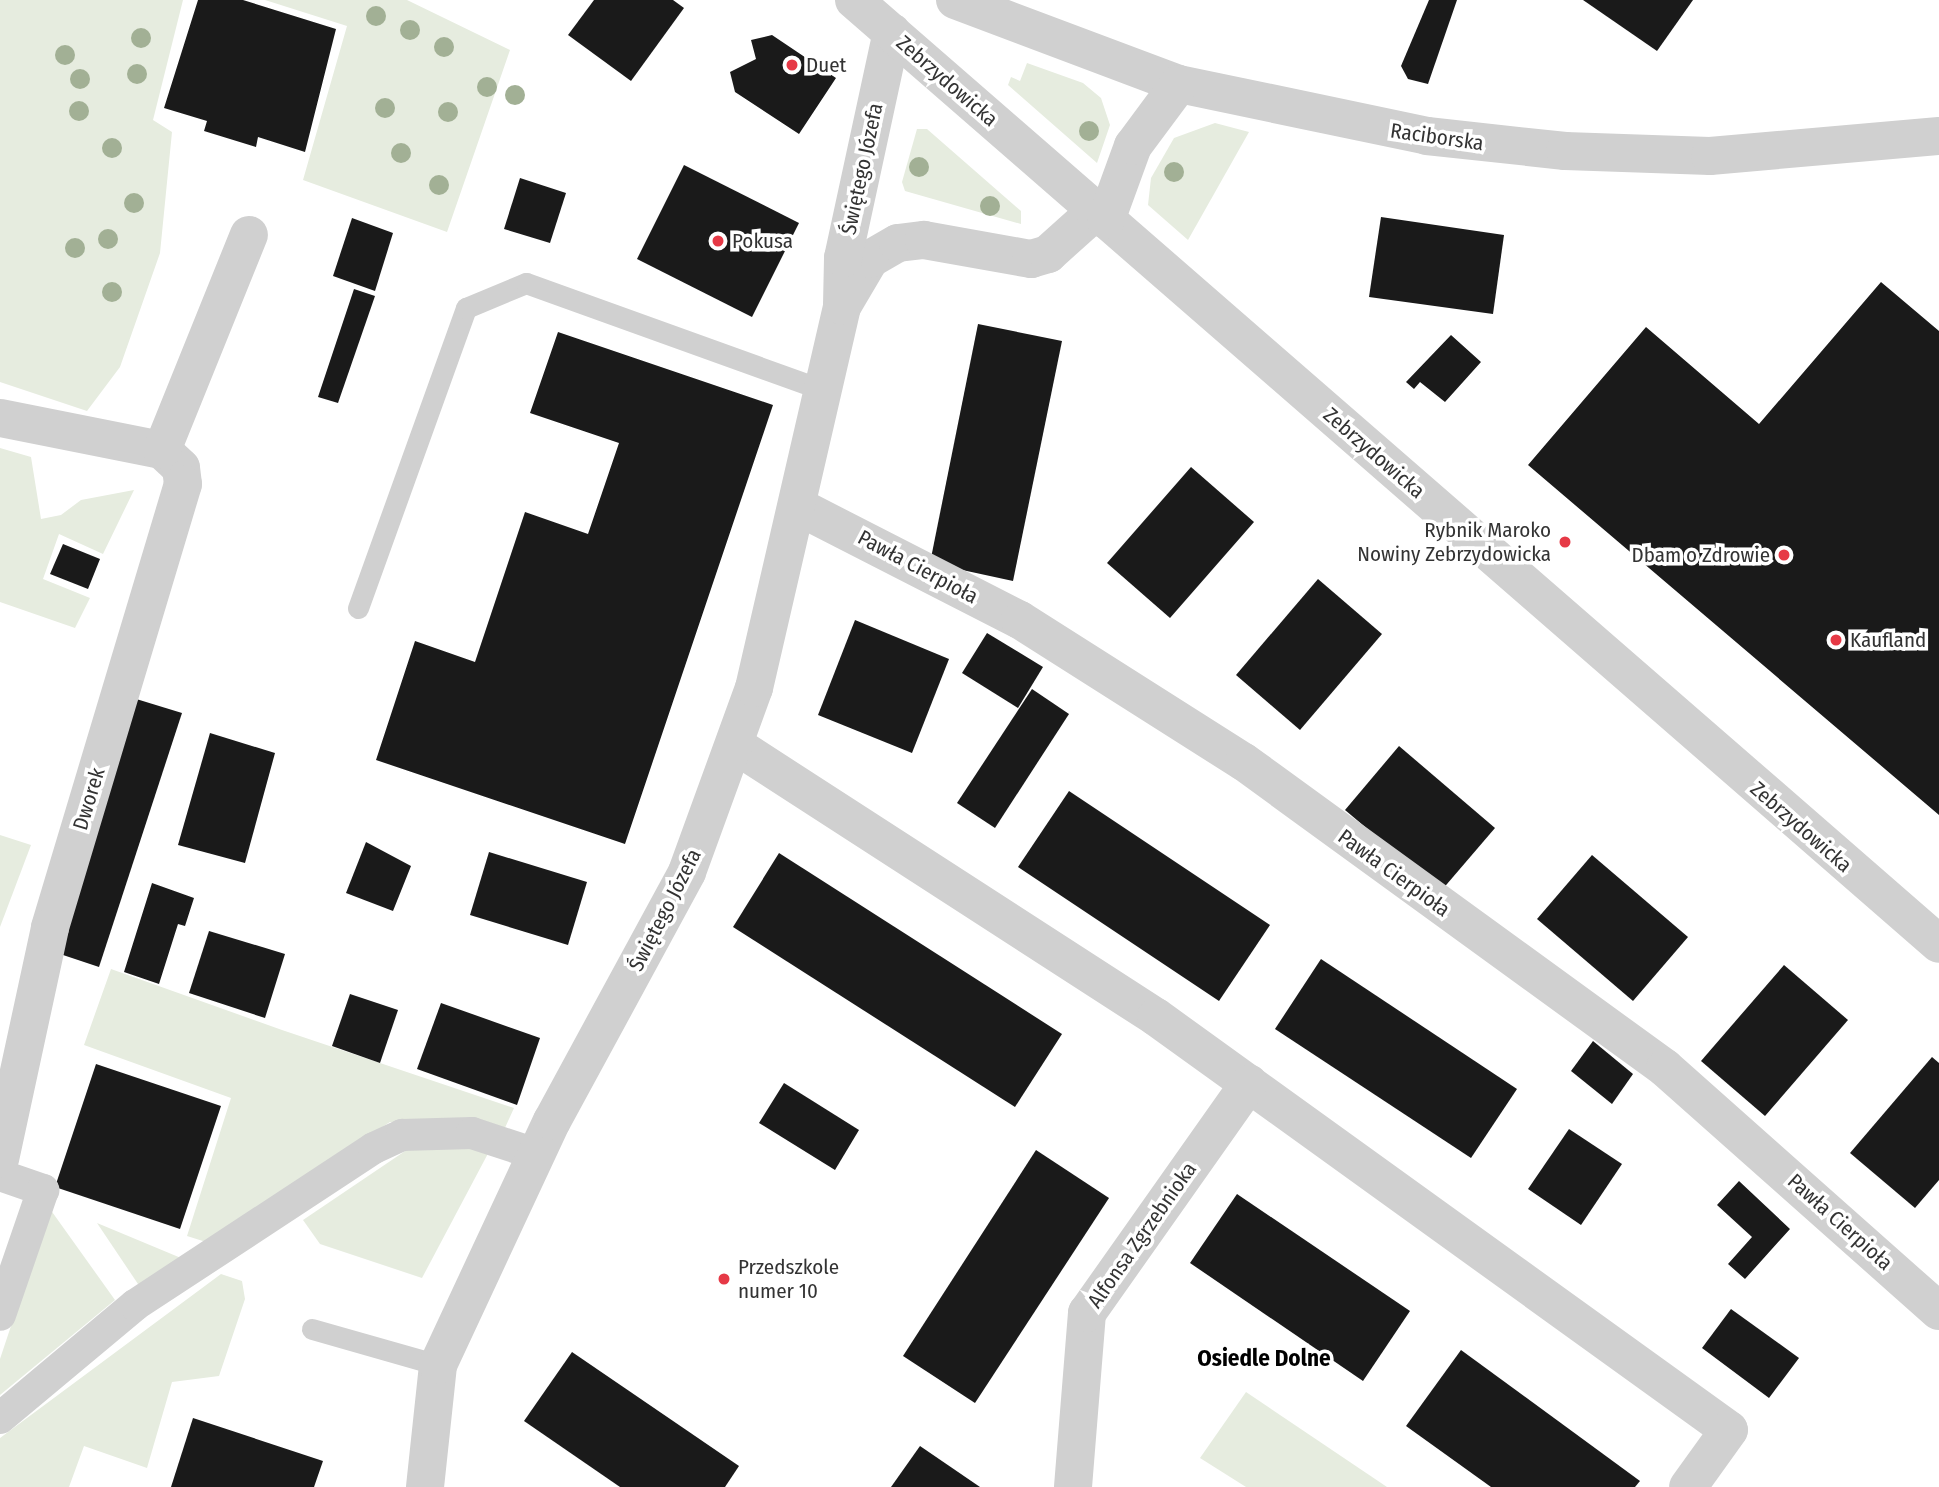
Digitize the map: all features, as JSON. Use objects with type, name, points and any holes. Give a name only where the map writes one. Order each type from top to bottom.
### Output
[{"type":"street","name":"Raciborska","points":[[955,0],[1179,85],[1362,125],[1565,151],[1750,155],[1939,136]]},
{"type":"street","name":"Zebrzydowicka","points":[[877,12],[1101,215],[1939,944]]},
{"type":"street","name":"Świętego Józefa","points":[[425,1487],[438,1365],[536,1154],[673,902],[735,745],[799,508],[842,306],[843,258],[877,12]]},
{"type":"street","points":[[1101,215],[1133,146],[1179,85]]},
{"type":"street","name":"Świętego Józefa","points":[[842,306],[870,259],[898,243],[924,240],[1031,260],[1048,254],[1101,215]]},
{"type":"street","points":[[0,418],[162,450],[248,235]]},
{"type":"street","name":"Dworek","points":[[0,1159],[50,928],[183,484],[181,468],[162,450]]},
{"type":"street","name":"Pawła Cierpioła","points":[[799,508],[1020,620],[1244,762],[1665,1068],[1939,1311]]},
{"type":"street","points":[[735,745],[1249,1083],[1729,1430],[1688,1487]]},
{"type":"street","name":"Alfonsa Zgrzebnioka","points":[[1073,1487],[1087,1312],[1249,1083]]},
{"type":"street","points":[[0,1418],[135,1305],[374,1148],[402,1135],[472,1132],[536,1154]]},
{"type":"street","points":[[0,1175],[43,1190],[0,1315]]},
{"type":"lane","points":[[358,608],[467,308],[526,283],[824,390]]},
{"type":"lane","points":[[312,1329],[438,1365]]},
{"type":"shaded area","points":[[0,0],[183,0],[153,120],[172,132],[160,253],[120,367],[87,411],[0,382]]},
{"type":"shaded area","points":[[265,0],[407,0],[510,50],[447,232],[303,180],[347,26]]},
{"type":"shaded area","points":[[1027,63],[1083,83],[1101,98],[1110,125],[1097,163],[1008,85],[1011,77],[1020,81]]},
{"type":"shaded area","points":[[1215,123],[1249,132],[1188,240],[1148,205],[1151,178],[1174,138]]},
{"type":"shaded area","points":[[917,129],[927,129],[1021,211],[1021,224],[905,191],[902,182]]},
{"type":"shaded area","points":[[0,448],[31,457],[41,519],[61,515],[81,500],[134,490],[103,554],[59,534],[43,579],[90,598],[75,628],[0,602]]},
{"type":"shaded area","points":[[0,835],[31,845],[0,927]]},
{"type":"shaded area","points":[[111,969],[514,1108],[504,1130],[390,1122],[206,1242],[187,1236],[231,1098],[84,1045]]},
{"type":"shaded area","points":[[417,1143],[492,1146],[422,1278],[320,1244],[303,1220]]},
{"type":"shaded area","points":[[50,1209],[115,1300],[0,1395],[0,1359]]},
{"type":"shaded area","points":[[97,1223],[181,1258],[140,1287]]},
{"type":"shaded area","points":[[221,1274],[242,1281],[245,1299],[219,1376],[172,1382],[147,1468],[84,1446],[69,1487],[0,1487],[0,1438]]},
{"type":"shaded area","points":[[1246,1392],[1387,1487],[1246,1487],[1200,1458]]},
{"type":"building","points":[[198,0],[243,0],[336,29],[305,152],[258,137],[256,147],[204,131],[207,121],[164,108]]},
{"type":"building","points":[[594,0],[673,0],[684,8],[631,81],[568,35]]},
{"type":"building","points":[[1429,0],[1457,0],[1428,84],[1408,79],[1401,66]]},
{"type":"building","points":[[1583,0],[1693,0],[1657,51]]},
{"type":"building","points":[[772,35],[836,78],[799,134],[735,92],[730,72],[756,59],[751,40]]},
{"type":"building","name":"Pokusa","points":[[684,165],[799,223],[752,317],[637,259]]},
{"type":"building","points":[[520,178],[566,193],[550,243],[504,229]]},
{"type":"building","points":[[1381,217],[1504,235],[1493,314],[1369,297]]},
{"type":"building","points":[[352,218],[393,233],[375,291],[333,276]]},
{"type":"building","name":"Kaufland","points":[[1881,282],[1939,331],[1939,815],[1528,465],[1646,327],[1759,424]]},
{"type":"building","points":[[354,289],[375,296],[338,403],[318,397]]},
{"type":"building","points":[[978,324],[1062,341],[1013,581],[930,563]]},
{"type":"building","points":[[558,332],[773,405],[625,844],[376,760],[415,641],[475,662],[525,512],[588,534],[619,443],[530,413]]},
{"type":"building","points":[[1451,335],[1481,362],[1445,402],[1420,382],[1414,389],[1406,382]]},
{"type":"building","points":[[1191,467],[1254,522],[1170,618],[1107,563]]},
{"type":"building","points":[[63,544],[100,559],[88,589],[50,574]]},
{"type":"building","points":[[1318,579],[1382,634],[1300,730],[1236,675]]},
{"type":"building","points":[[855,620],[949,659],[912,753],[818,715]]},
{"type":"building","points":[[987,633],[1043,667],[1018,708],[962,673]]},
{"type":"building","points":[[1032,689],[1069,714],[995,828],[957,803]]},
{"type":"building","points":[[133,698],[182,713],[99,967],[54,952]]},
{"type":"building","points":[[210,733],[275,753],[245,863],[178,845]]},
{"type":"building","points":[[1399,746],[1495,828],[1441,891],[1345,810]]},
{"type":"building","points":[[1069,791],[1270,925],[1219,1001],[1018,867]]},
{"type":"building","points":[[366,842],[411,866],[393,911],[346,893]]},
{"type":"building","points":[[489,852],[587,882],[568,945],[470,915]]},
{"type":"building","points":[[779,853],[1062,1034],[1015,1107],[733,927]]},
{"type":"building","points":[[1592,855],[1688,937],[1633,1001],[1537,919]]},
{"type":"building","points":[[152,883],[194,898],[185,926],[178,924],[159,984],[124,972]]},
{"type":"building","points":[[209,931],[285,954],[265,1018],[189,993]]},
{"type":"building","points":[[1321,959],[1517,1089],[1471,1158],[1275,1029]]},
{"type":"building","points":[[1784,965],[1848,1020],[1765,1116],[1701,1061]]},
{"type":"building","points":[[350,994],[398,1010],[380,1063],[332,1046]]},
{"type":"building","points":[[441,1003],[540,1038],[517,1105],[417,1069]]},
{"type":"building","points":[[1593,1041],[1633,1074],[1612,1104],[1571,1071]]},
{"type":"building","points":[[1932,1057],[1939,1063],[1939,1180],[1915,1208],[1850,1153]]},
{"type":"building","points":[[96,1064],[221,1106],[180,1229],[55,1187]]},
{"type":"building","points":[[784,1083],[859,1130],[835,1170],[759,1123]]},
{"type":"building","points":[[1569,1129],[1622,1164],[1581,1225],[1528,1189]]},
{"type":"building","points":[[1036,1150],[1109,1198],[975,1403],[903,1356]]},
{"type":"building","points":[[1739,1181],[1790,1229],[1745,1279],[1728,1264],[1752,1237],[1717,1205]]},
{"type":"building","points":[[1237,1194],[1410,1311],[1363,1381],[1190,1263]]},
{"type":"building","points":[[1731,1309],[1799,1358],[1769,1398],[1702,1348]]},
{"type":"building","points":[[1461,1350],[1640,1481],[1635,1487],[1491,1487],[1406,1426]]},
{"type":"building","points":[[572,1352],[739,1466],[725,1487],[620,1487],[524,1421]]},
{"type":"building","points":[[193,1418],[323,1461],[314,1487],[171,1487]]},
{"type":"building","points":[[920,1446],[980,1487],[891,1487]]},
{"type":"place","name":"Duet","points":[[792,65]]},
{"type":"place","name":"Pokusa","points":[[718,241]]},
{"type":"place","name":"Rybnik Maroko Nowiny Zebrzydowicka","points":[[1565,542]]},
{"type":"place","name":"Dbam o Zdrowie","points":[[1784,555]]},
{"type":"place","name":"Kaufland","points":[[1836,640]]},
{"type":"place","name":"Przedszkole numer 10","points":[[724,1279]]},
{"type":"district","name":"Osiedle Dolne","points":[[1264,1358]]}]
